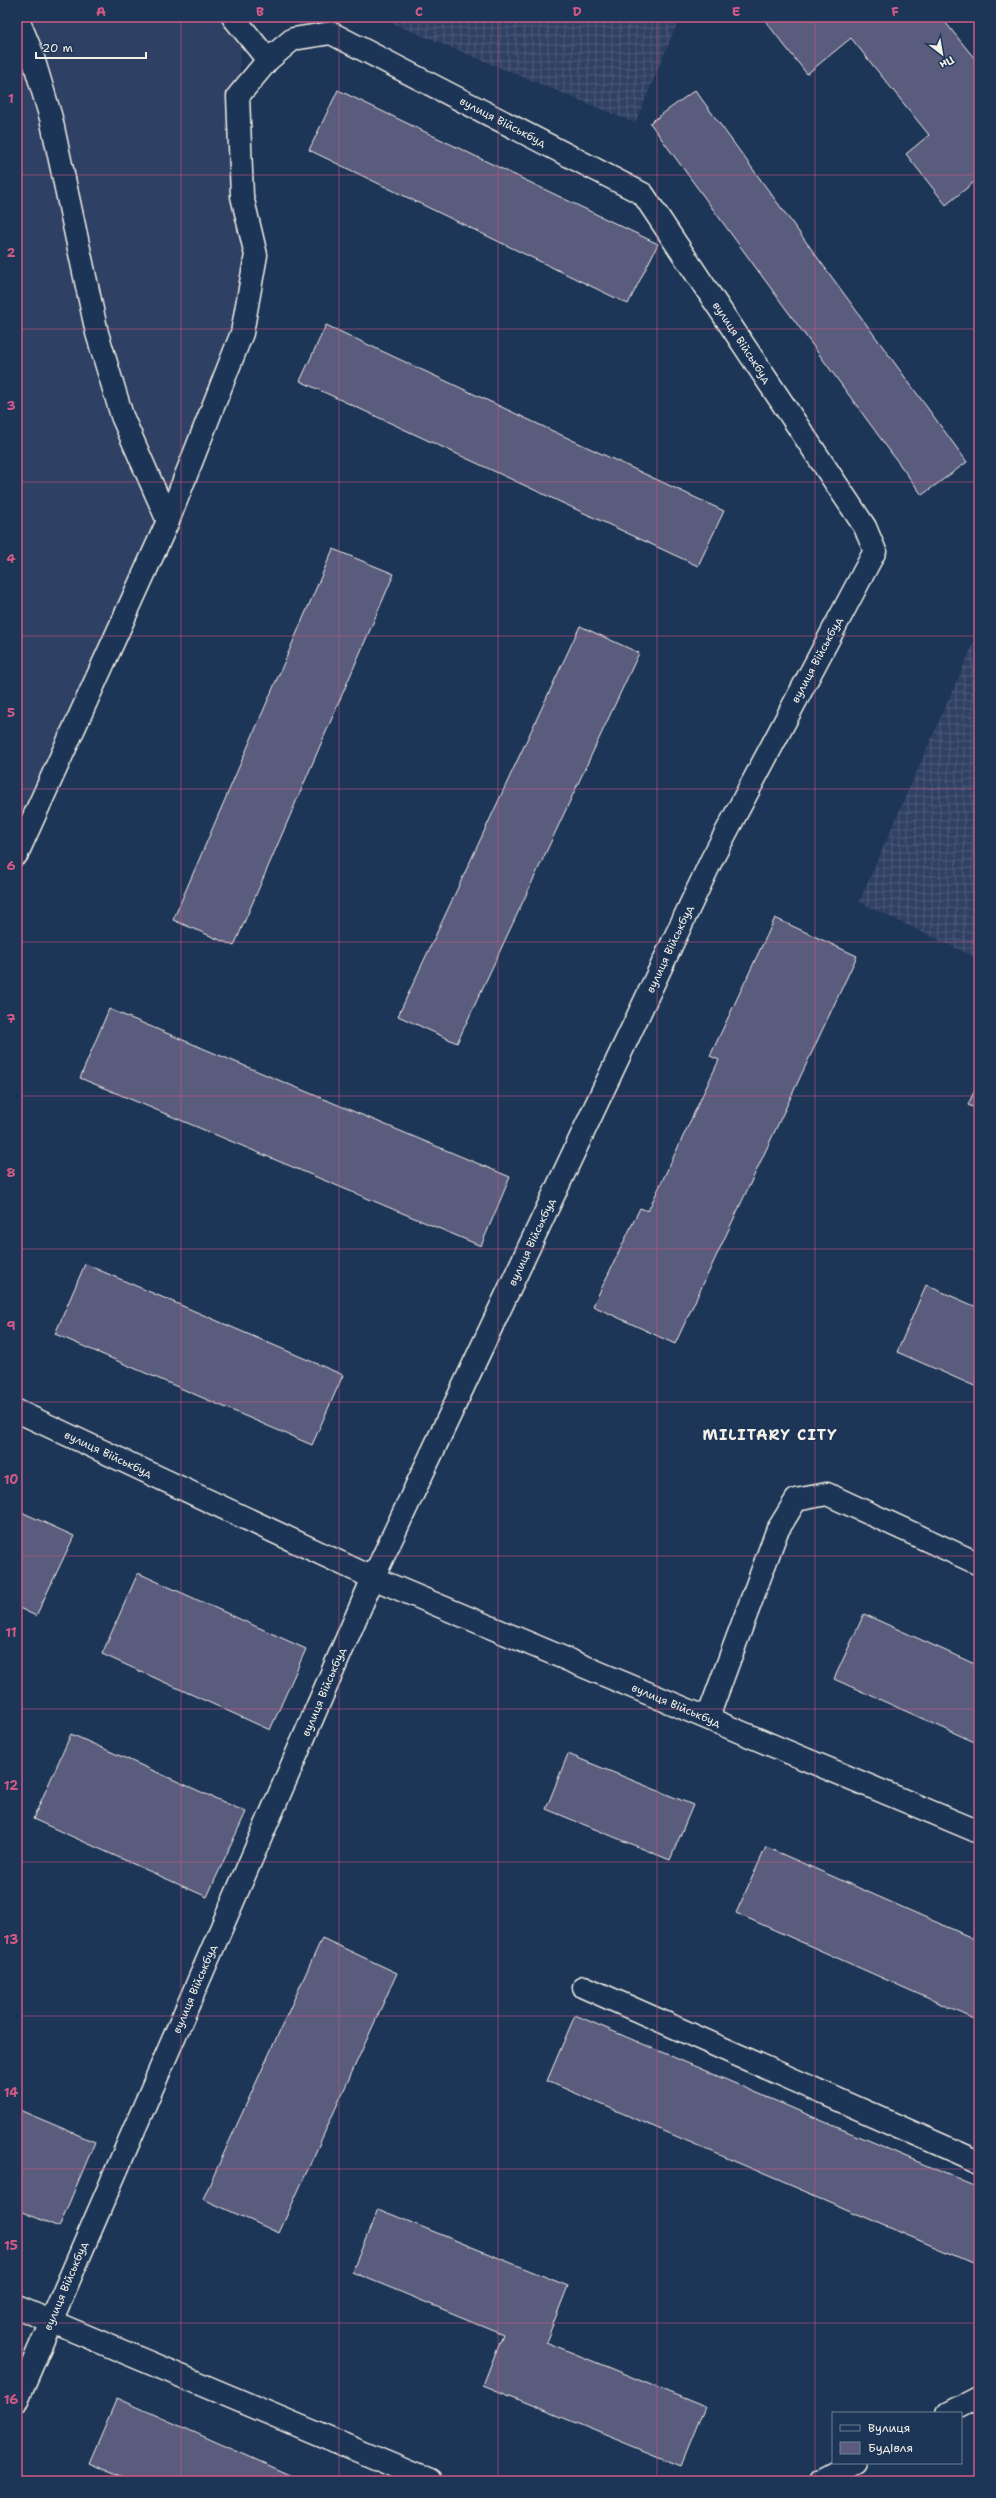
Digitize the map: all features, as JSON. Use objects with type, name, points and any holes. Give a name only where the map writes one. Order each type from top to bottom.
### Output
[{"type":"street","points":[[17,17],[31,51],[51,118],[97,333],[117,401],[168,521],[17,854]]},
{"type":"street","points":[[233,17],[268,60]]},
{"type":"street","name":"вулиця Військбуд","points":[[17,2400],[373,1578],[712,859],[875,552],[865,527],[643,194],[331,33],[293,39],[268,60],[238,96],[242,196],[256,255],[242,333],[168,521]]},
{"type":"street","name":"вулиця Військбуд","points":[[17,1411],[373,1578],[708,1717],[979,1832]]},
{"type":"street","points":[[708,1717],[777,1532],[796,1500],[827,1494],[979,1564]]},
{"type":"street","points":[[584,1987],[979,2162]]},
{"type":"street","points":[[17,2307],[430,2481]]},
{"type":"street","points":[[950,2412],[979,2397]]},
{"type":"street","points":[[821,2481],[853,2464]]},
{"type":"shaded area","points":[[17,17],[243,17],[238,96],[256,255],[242,333],[17,847]]},
{"type":"shaded area","points":[[377,17],[680,17],[635,123]]},
{"type":"shaded area","points":[[979,631],[979,959],[859,902]]},
{"type":"building","points":[[772,17],[941,17],[979,64],[979,178],[946,205],[906,154],[929,135],[851,38],[807,74],[766,22]]},
{"type":"building","points":[[338,90],[658,244],[628,304],[309,150]]},
{"type":"building","points":[[695,90],[967,462],[922,495],[650,123]]},
{"type":"building","points":[[326,325],[724,511],[698,566],[300,381]]},
{"type":"building","points":[[333,549],[394,574],[234,946],[173,920]]},
{"type":"building","points":[[580,626],[639,653],[457,1043],[398,1016]]},
{"type":"building","points":[[775,918],[857,956],[675,1344],[593,1306],[640,1208],[648,1211],[719,1060],[710,1056]]},
{"type":"building","points":[[109,1009],[510,1177],[481,1246],[80,1078]]},
{"type":"building","points":[[979,1081],[979,1110],[968,1105]]},
{"type":"building","points":[[85,1264],[343,1375],[312,1445],[55,1334]]},
{"type":"building","points":[[926,1285],[979,1308],[979,1388],[897,1352]]},
{"type":"building","points":[[17,1510],[74,1536],[36,1616],[17,1607]]},
{"type":"building","points":[[138,1573],[306,1649],[270,1730],[102,1654]]},
{"type":"building","points":[[864,1614],[979,1666],[979,1744],[834,1679]]},
{"type":"building","points":[[71,1734],[246,1812],[207,1897],[33,1819]]},
{"type":"building","points":[[568,1754],[693,1805],[670,1860],[546,1809]]},
{"type":"building","points":[[766,1847],[979,1941],[979,2021],[736,1913]]},
{"type":"building","points":[[322,1938],[397,1973],[279,2233],[203,2199]]},
{"type":"building","points":[[575,2015],[979,2188],[979,2266],[547,2081]]},
{"type":"building","points":[[17,2109],[95,2142],[59,2227],[17,2210]]},
{"type":"building","points":[[378,2209],[568,2286],[546,2342],[705,2407],[681,2466],[483,2385],[503,2334],[352,2272]]},
{"type":"building","points":[[117,2398],[304,2481],[130,2481],[89,2463]]},
{"type":"district","name":"MILITARY CITY","points":[[770,1435]]}]
